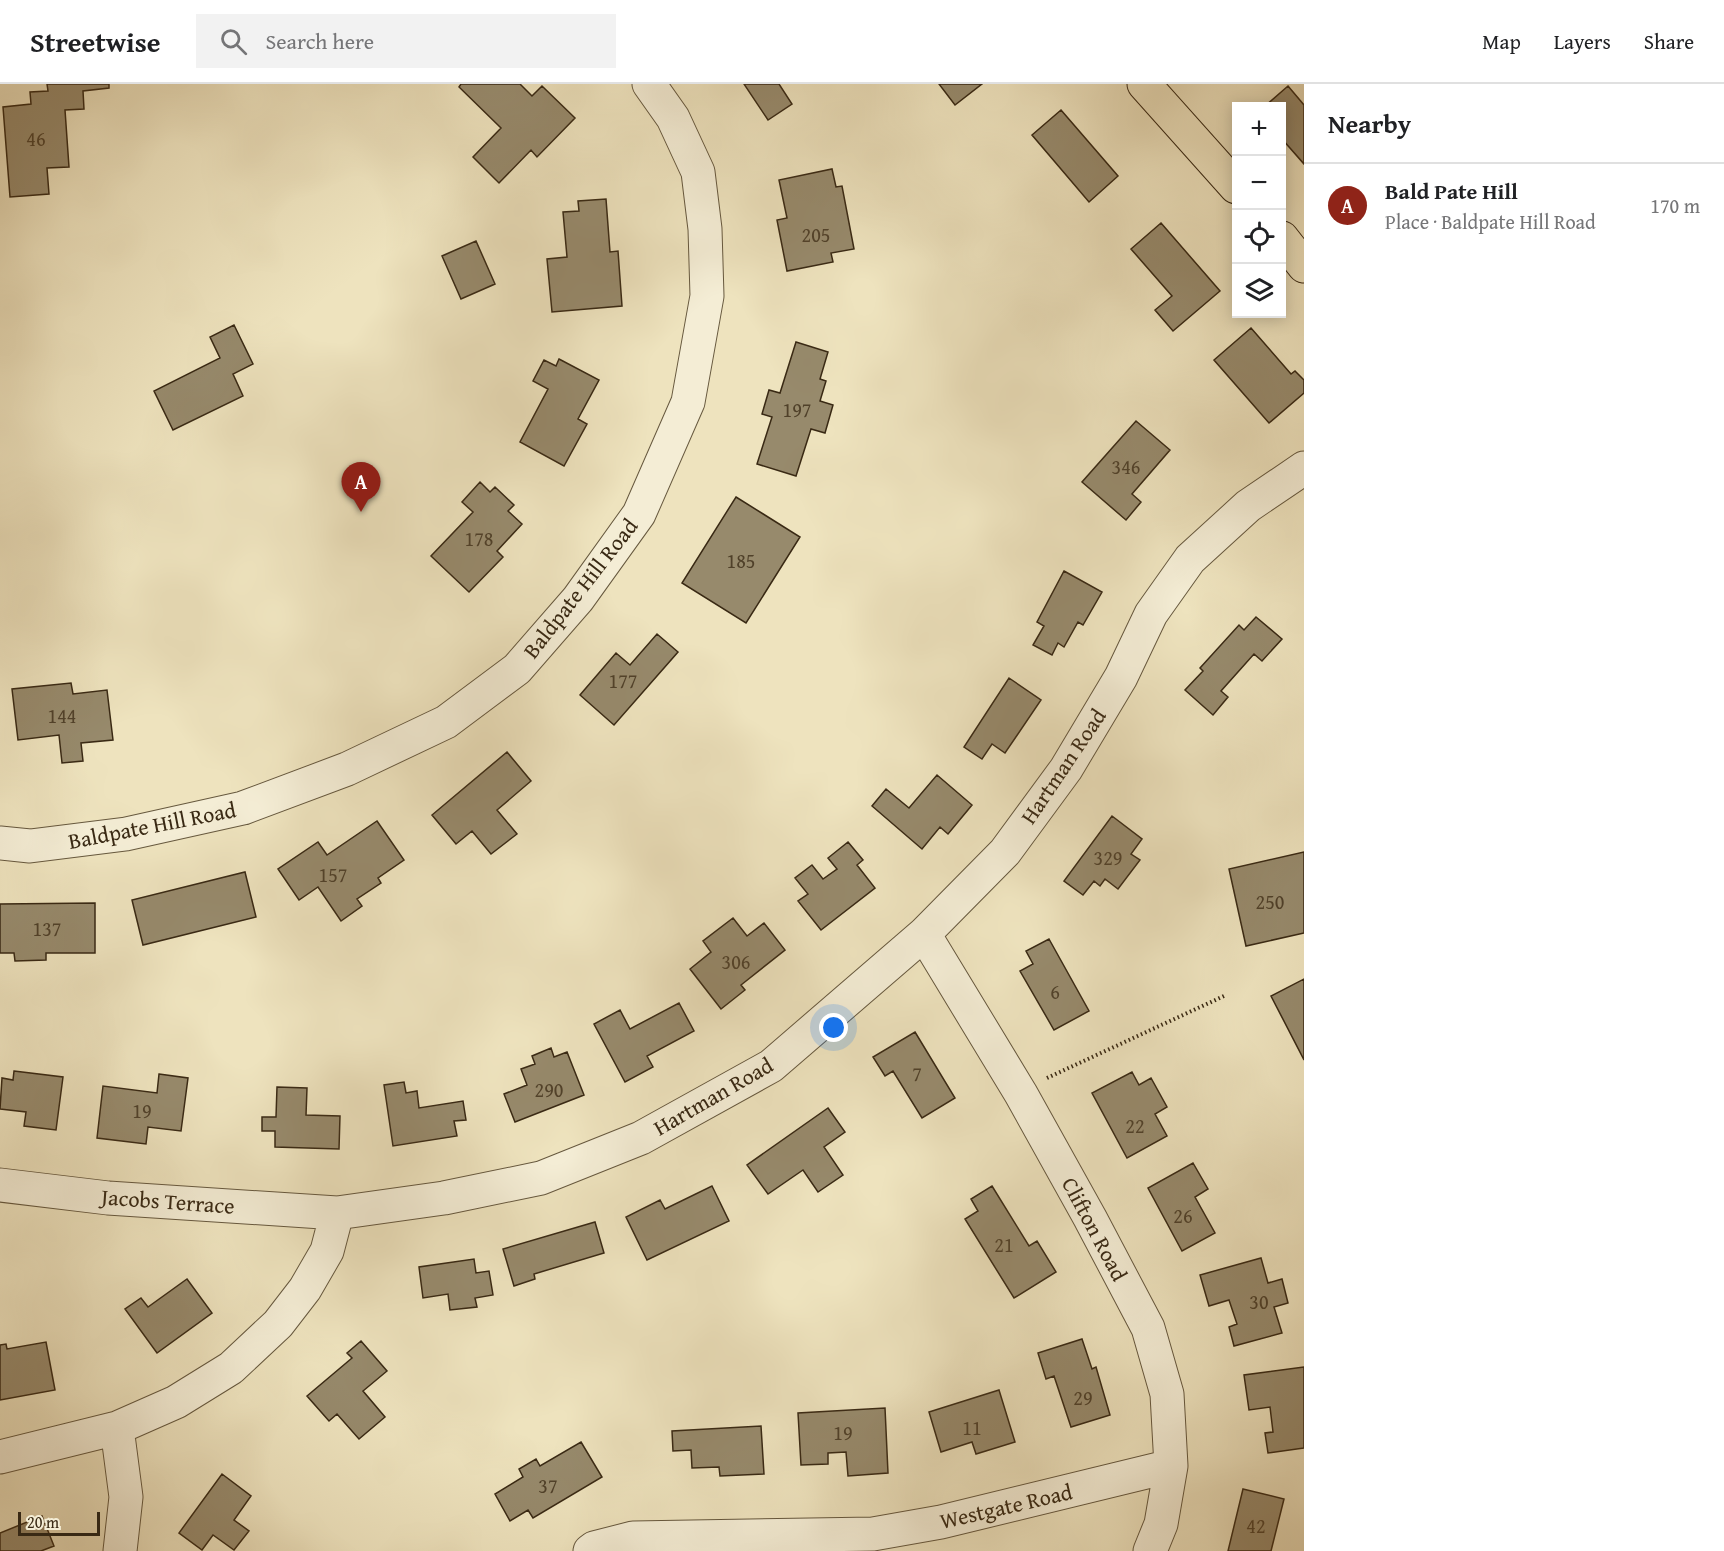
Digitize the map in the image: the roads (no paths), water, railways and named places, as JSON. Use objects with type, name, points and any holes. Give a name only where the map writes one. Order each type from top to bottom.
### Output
[{"type":"main road","points":[[1144,84],[1232,183]]},
{"type":"main road","points":[[1286,244],[1304,266]]},
{"type":"street","name":"Baldpate Hill Road","points":[[0,843],[30,846],[126,834],[243,808],[347,769],[446,722],[517,669],[578,599],[639,514],[688,402],[707,296],[705,229],[698,172],[673,118],[649,84]]},
{"type":"street","name":"Hartman Road","points":[[337,1213],[444,1198],[541,1178],[641,1138],[771,1066],[924,934],[1005,852],[1066,769],[1121,677],[1151,614],[1190,559],[1248,506],[1304,468]]},
{"type":"street","name":"Clifton Road","points":[[924,934],[1021,1094],[1148,1328],[1167,1394],[1171,1466],[1161,1524],[1150,1551]]},
{"type":"street","name":"Jacobs Terrace","points":[[0,1185],[108,1198],[337,1213]]},
{"type":"street","points":[[0,1457],[117,1428],[176,1402],[231,1368],[279,1324],[305,1289],[327,1251],[337,1213]]},
{"type":"street","points":[[117,1428],[126,1497],[120,1551]]},
{"type":"street","name":"Westgate Road","points":[[590,1551],[633,1538],[873,1534],[941,1522],[1171,1466]]},
{"type":"place","name":"Bald Pate Hill","points":[[361,512]]}]
